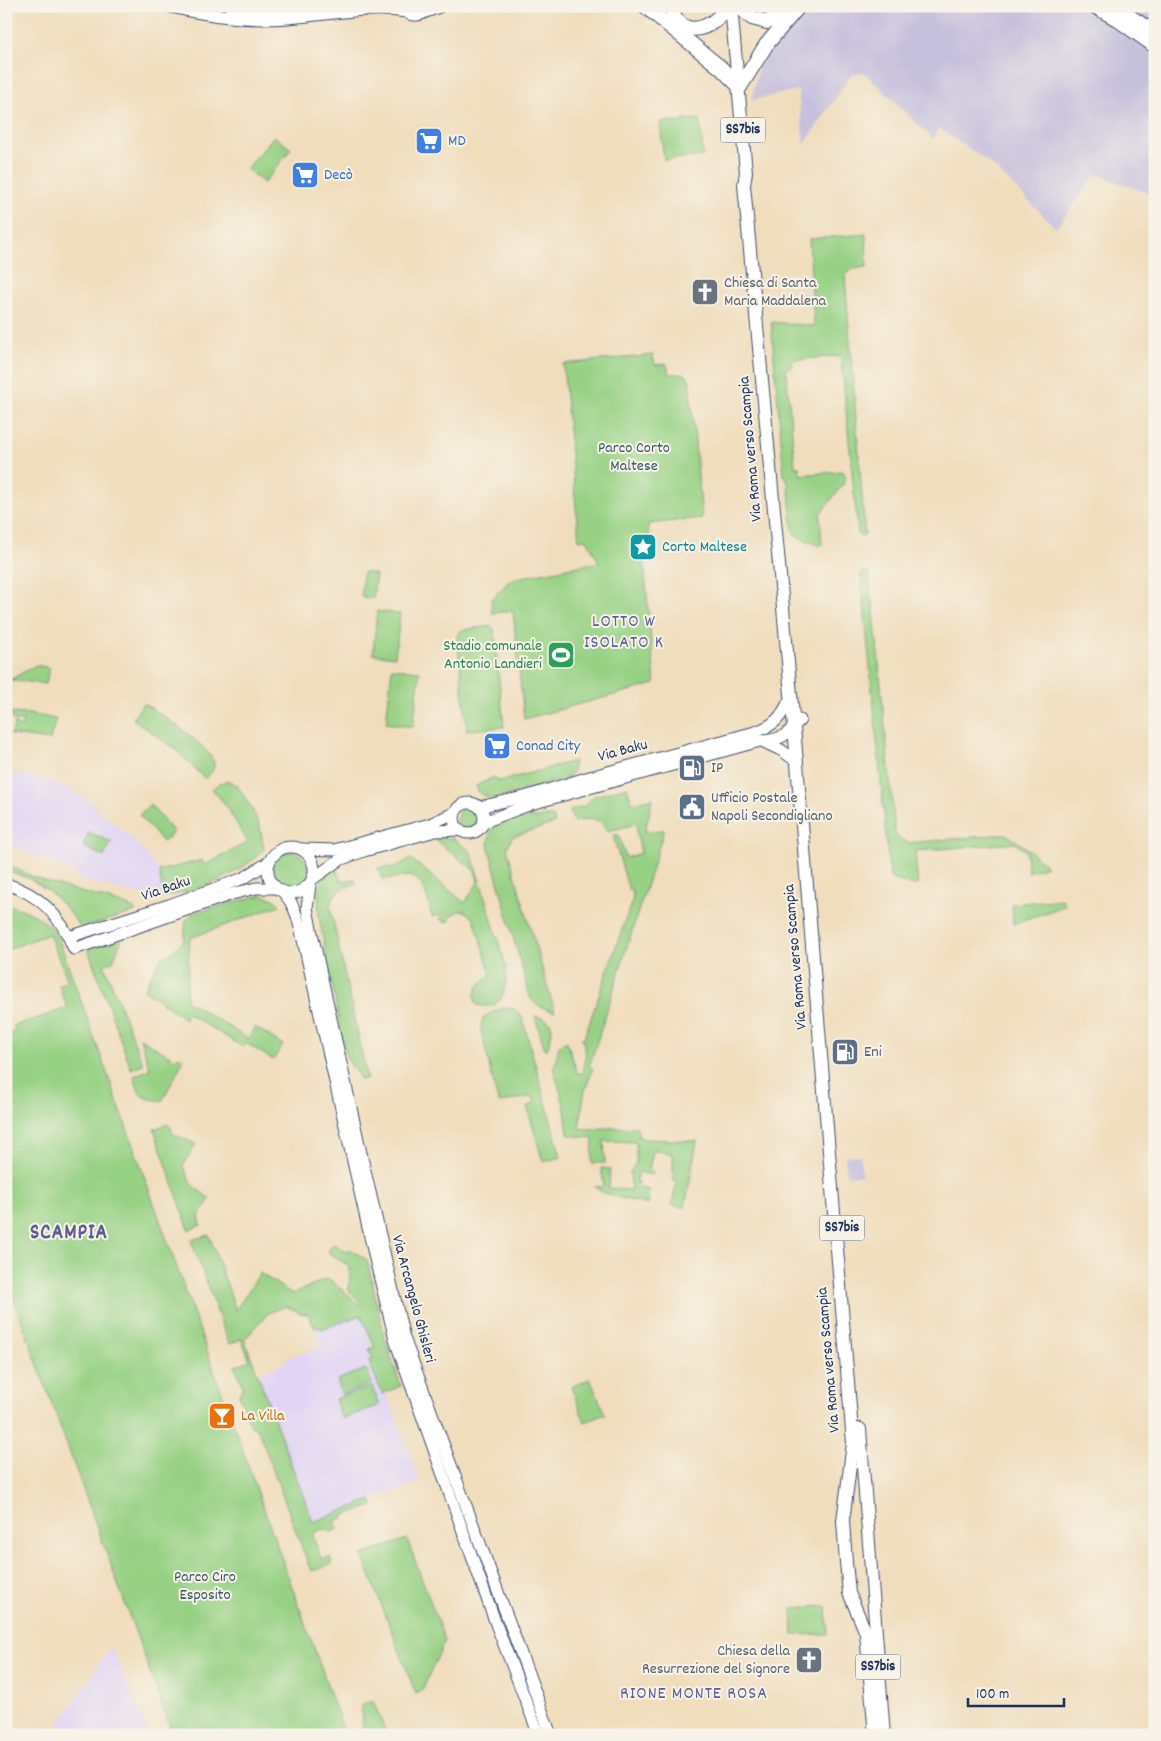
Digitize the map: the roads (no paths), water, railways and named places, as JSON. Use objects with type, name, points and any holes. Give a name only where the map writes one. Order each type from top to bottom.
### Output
[{"type":"highway","points":[[645,6],[721,68],[740,87],[766,45],[799,6]]},
{"type":"highway","points":[[671,6],[676,19],[684,26],[694,29],[713,23],[722,15],[727,6]]},
{"type":"highway","points":[[738,6],[752,18],[767,22],[782,14],[786,6]]},
{"type":"highway","points":[[1094,6],[1118,19],[1155,46]]},
{"type":"highway","points":[[1114,6],[1155,33]]},
{"type":"main road","points":[[169,6],[200,14],[246,18],[280,18],[401,8],[413,15],[423,13],[432,7]]},
{"type":"main road","points":[[230,6],[278,9],[298,6]]},
{"type":"main road","name":"Via Roma verso Scampia","points":[[731,6],[740,87],[746,172],[744,185],[790,699],[799,727],[795,760],[866,1503],[884,1735]]},
{"type":"main road","name":"Via Roma verso Scampia","points":[[746,172],[750,185],[799,727],[853,1443],[843,1521],[849,1593],[866,1633],[875,1735]]},
{"type":"main road","points":[[774,724],[784,713],[790,699]]},
{"type":"main road","points":[[774,724],[784,722],[799,727]]},
{"type":"main road","name":"Via Baku","points":[[480,807],[528,796],[586,778],[755,732],[774,724]]},
{"type":"main road","name":"Via Baku","points":[[484,822],[532,804],[760,740],[774,740],[799,727]]},
{"type":"main road","points":[[760,740],[781,750],[795,760]]},
{"type":"main road","points":[[470,802],[480,807],[484,815],[484,822],[480,828],[472,833],[459,830],[435,831],[364,851],[339,860],[303,891],[296,894],[280,890],[269,877],[268,868],[270,862],[276,852],[284,848],[334,850],[430,824],[454,813],[460,805],[465,803],[470,802]]},
{"type":"main road","points":[[454,813],[454,822],[459,830]]},
{"type":"main road","points":[[302,849],[311,857],[315,866],[312,882]]},
{"type":"main road","name":"Via Baku","points":[[270,862],[244,878],[69,938],[74,949],[232,894],[256,888],[280,890]]},
{"type":"main road","name":"Via Arcangelo Ghisleri","points":[[312,882],[307,908],[311,928],[404,1338],[551,1735]]},
{"type":"main road","points":[[6,884],[27,891],[46,904],[60,920],[69,938]]},
{"type":"main road","name":"Via Arcangelo Ghisleri","points":[[280,890],[291,901],[301,931],[396,1343],[496,1624],[539,1735]]},
{"type":"main road","points":[[846,1491],[859,1493],[866,1503]]},
{"type":"main road","points":[[854,1607],[860,1610],[865,1609],[873,1598]]},
{"type":"place","name":"MD","points":[[429,141]]},
{"type":"place","name":"Decò","points":[[305,175]]},
{"type":"place","name":"Chiesa di Santa Maria Maddalena","points":[[705,292]]},
{"type":"place","name":"Corto Maltese","points":[[643,547]]},
{"type":"place","name":"Stadio comunale Antonio Landieri","points":[[561,655]]},
{"type":"place","name":"Conad City","points":[[497,746]]},
{"type":"place","name":"IP","points":[[692,768]]},
{"type":"place","name":"Ufficio Postale Napoli Secondigliano","points":[[692,807]]},
{"type":"place","name":"Eni","points":[[845,1052]]},
{"type":"place","name":"La Villa","points":[[222,1416]]},
{"type":"place","name":"Chiesa della Resurrezione del Signore","points":[[809,1660]]},
{"type":"district","name":"LOTTO W ISOLATO K","points":[[624,632]]},
{"type":"district","name":"SCAMPIA","points":[[69,1234]]},
{"type":"district","name":"RIONE MONTE ROSA","points":[[694,1694]]},
{"type":"park label","name":"Parco Corto Maltese","points":[[634,457]]},
{"type":"park label","name":"Parco Ciro Esposito","points":[[205,1586]]}]
